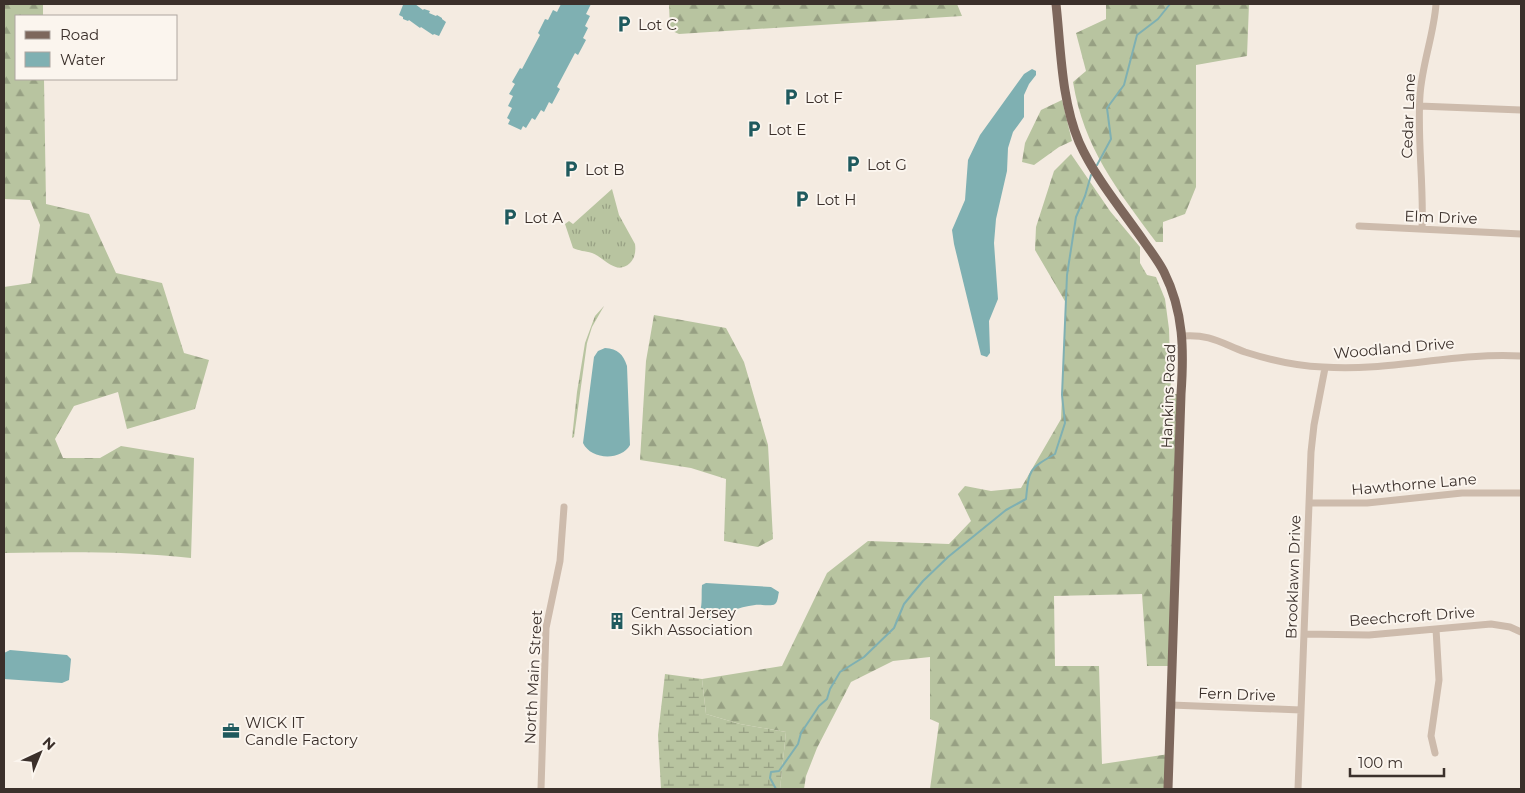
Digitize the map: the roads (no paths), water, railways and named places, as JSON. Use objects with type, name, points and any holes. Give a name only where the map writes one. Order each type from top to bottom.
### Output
[{"type":"main road","name":"Hankins Road","points":[[1056,4],[1066,96],[1077,136],[1090,164],[1165,273],[1176,302],[1183,336],[1184,357],[1181,394],[1168,789]]},
{"type":"street","name":"Cedar Lane","points":[[1422,230],[1418,139],[1419,106],[1422,74],[1436,4]]},
{"type":"street","points":[[1419,106],[1521,110]]},
{"type":"street","name":"Elm Drive","points":[[1359,226],[1521,234]]},
{"type":"street","name":"Woodland Drive","points":[[1183,336],[1202,335],[1263,358],[1325,368],[1364,367],[1470,356],[1521,356]]},
{"type":"street","name":"Brooklawn Drive","points":[[1298,789],[1311,452],[1325,368]]},
{"type":"street","name":"Hawthorne Lane","points":[[1310,503],[1368,503],[1462,494],[1521,493]]},
{"type":"street","name":"North Main Street","points":[[541,789],[546,628],[560,561],[564,507]]},
{"type":"street","name":"Beechcroft Drive","points":[[1304,634],[1369,635],[1491,624],[1510,627],[1521,632]]},
{"type":"street","points":[[1435,753],[1431,736],[1439,680],[1436,629]]},
{"type":"street","name":"Fern Drive","points":[[1171,705],[1301,710]]},
{"type":"water","points":[[405,4],[415,4],[423,10],[430,11],[429,13],[442,18],[446,22],[439,36],[433,35],[409,20],[403,19],[399,15]]},
{"type":"water","points":[[561,4],[591,4],[586,14],[590,16],[585,26],[588,28],[583,38],[586,40],[578,55],[575,53],[557,87],[560,89],[552,104],[549,102],[544,112],[541,110],[535,120],[532,118],[526,128],[523,126],[521,130],[508,124],[510,120],[507,118],[512,108],[508,106],[513,96],[509,94],[515,84],[512,82],[520,68],[522,69],[540,35],[538,33],[545,19],[548,20],[553,10],[557,12]]},
{"type":"water","points":[[1032,69],[1036,71],[1036,75],[1024,95],[1024,117],[1013,132],[1008,148],[1007,171],[996,219],[994,243],[998,299],[989,321],[990,353],[987,357],[981,355],[952,230],[965,200],[968,160],[980,135],[1024,74]]},
{"type":"water","points":[[605,348],[619,353],[624,358],[627,366],[630,445],[620,454],[613,456],[592,453],[583,443],[594,357],[598,351]]},
{"type":"water","points":[[706,583],[771,587],[779,592],[777,602],[773,605],[743,607],[709,620],[699,614],[702,585]]},
{"type":"water","points":[[10,650],[67,655],[71,659],[69,680],[62,683],[4,679],[4,653]]},
{"type":"waterway","points":[[1097,165],[1111,139],[1107,108],[1124,85],[1137,35],[1158,19],[1170,4]]},
{"type":"waterway","points":[[776,789],[770,778],[771,772],[779,771],[798,744],[801,733],[819,706],[827,699],[830,689],[840,672],[864,657],[894,628],[904,604],[923,581],[948,557],[1006,510],[1026,499],[1028,481],[1032,471],[1040,463],[1055,454],[1065,423],[1062,395],[1067,275],[1076,217],[1091,175]]},
{"type":"place","name":"Lot C","points":[[624,24]]},
{"type":"place","name":"Lot F","points":[[791,97]]},
{"type":"place","name":"Lot E","points":[[754,129]]},
{"type":"place","name":"Lot G","points":[[853,164]]},
{"type":"place","name":"Lot B","points":[[571,169]]},
{"type":"place","name":"Lot H","points":[[802,199]]},
{"type":"place","name":"Lot A","points":[[510,217]]},
{"type":"place","name":"Central Jersey Sikh Association","points":[[617,621]]},
{"type":"place","name":"WICK IT Candle Factory","points":[[231,731]]}]
